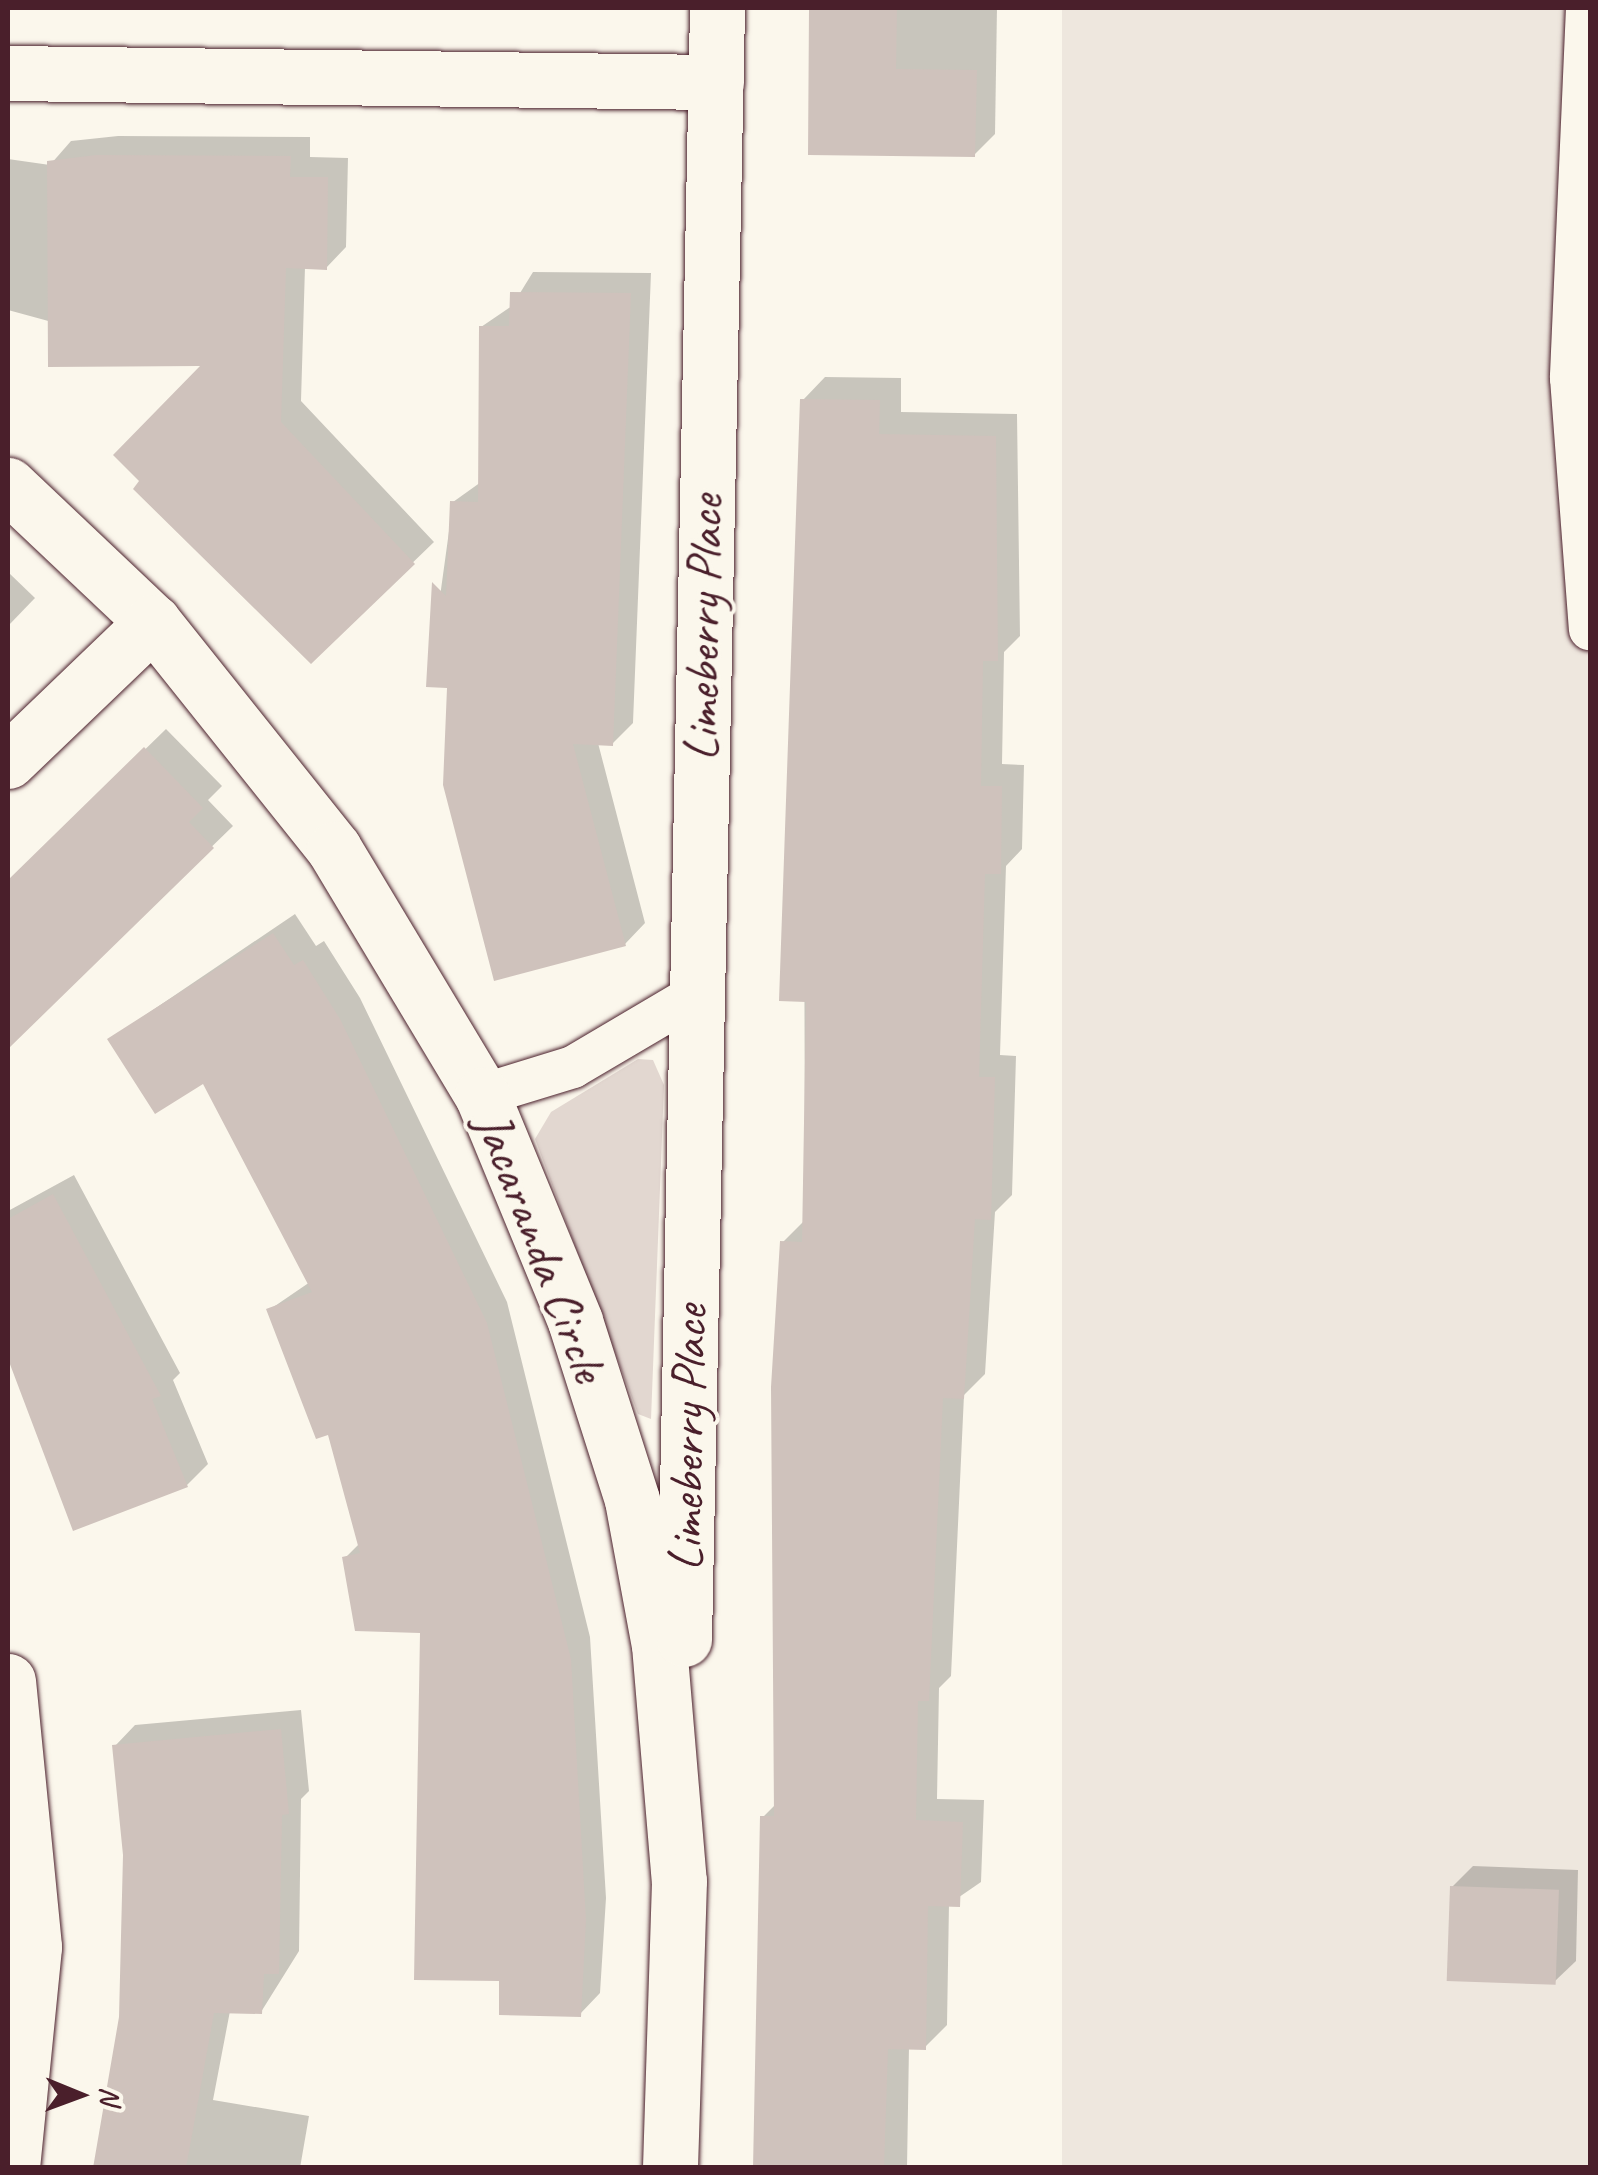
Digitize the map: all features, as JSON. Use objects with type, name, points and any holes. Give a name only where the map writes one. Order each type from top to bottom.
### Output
[{"type":"street","name":"Limeberry Place","points":[[679,1881],[717,8]]},
{"type":"street","points":[[8,73],[716,82]]},
{"type":"street","name":"Jacaranda Circle","points":[[8,485],[153,622],[334,849],[482,1095],[575,1321],[632,1500],[660,1646],[679,1881],[670,2168]]},
{"type":"street","points":[[8,761],[153,622]]},
{"type":"street","points":[[8,1682],[34,1947],[12,2168]]},
{"type":"lane","points":[[1587,8],[1581,378],[1590,629]]},
{"type":"lane","points":[[482,1095],[573,1068],[695,995]]},
{"type":"shaded area","points":[[1062,8],[1590,8],[1590,2167],[1062,2167]]},
{"type":"shaded area","points":[[638,1059],[653,1060],[664,1085],[651,1419],[638,1414],[535,1139],[551,1112]]},
{"type":"building","points":[[809,8],[897,8],[896,69],[977,70],[975,157],[808,155]]},
{"type":"building","points":[[96,155],[291,156],[290,177],[328,177],[327,270],[286,268],[281,422],[415,564],[311,664],[133,489],[139,481],[113,455],[200,366],[48,367],[47,161]]},
{"type":"building","points":[[510,292],[631,293],[613,746],[573,744],[626,946],[494,981],[443,785],[447,688],[426,687],[432,582],[446,596],[450,501],[478,502],[479,326],[509,326]]},
{"type":"building","points":[[800,399],[880,400],[879,434],[996,436],[998,661],[983,661],[981,786],[1002,786],[1001,874],[985,874],[979,1077],[995,1077],[991,1220],[975,1219],[964,1399],[943,1398],[929,1701],[918,1701],[916,1820],[963,1822],[960,1907],[928,1906],[926,2050],[888,2049],[884,2168],[753,2168],[760,1816],[774,1816],[771,1387],[780,1241],[802,1242],[806,1002],[779,1001]]},
{"type":"building","points":[[144,747],[203,808],[189,822],[214,848],[8,1049],[8,880]]},
{"type":"building","points":[[273,933],[294,965],[303,960],[340,1019],[487,1323],[571,1659],[586,1920],[581,2017],[499,2015],[499,1981],[414,1980],[420,1633],[355,1631],[342,1557],[360,1553],[328,1435],[316,1439],[266,1309],[312,1292],[203,1084],[155,1114],[107,1039]]},
{"type":"building","points":[[53,1194],[161,1396],[152,1399],[188,1487],[73,1531],[8,1359],[8,1219]]},
{"type":"building","points":[[281,1729],[289,1814],[282,1815],[279,1974],[264,1974],[262,2014],[214,2013],[186,2168],[93,2168],[119,2017],[123,1855],[112,1745]]},
{"type":"building","points":[[1450,1886],[1559,1890],[1556,1985],[1447,1981]]}]
